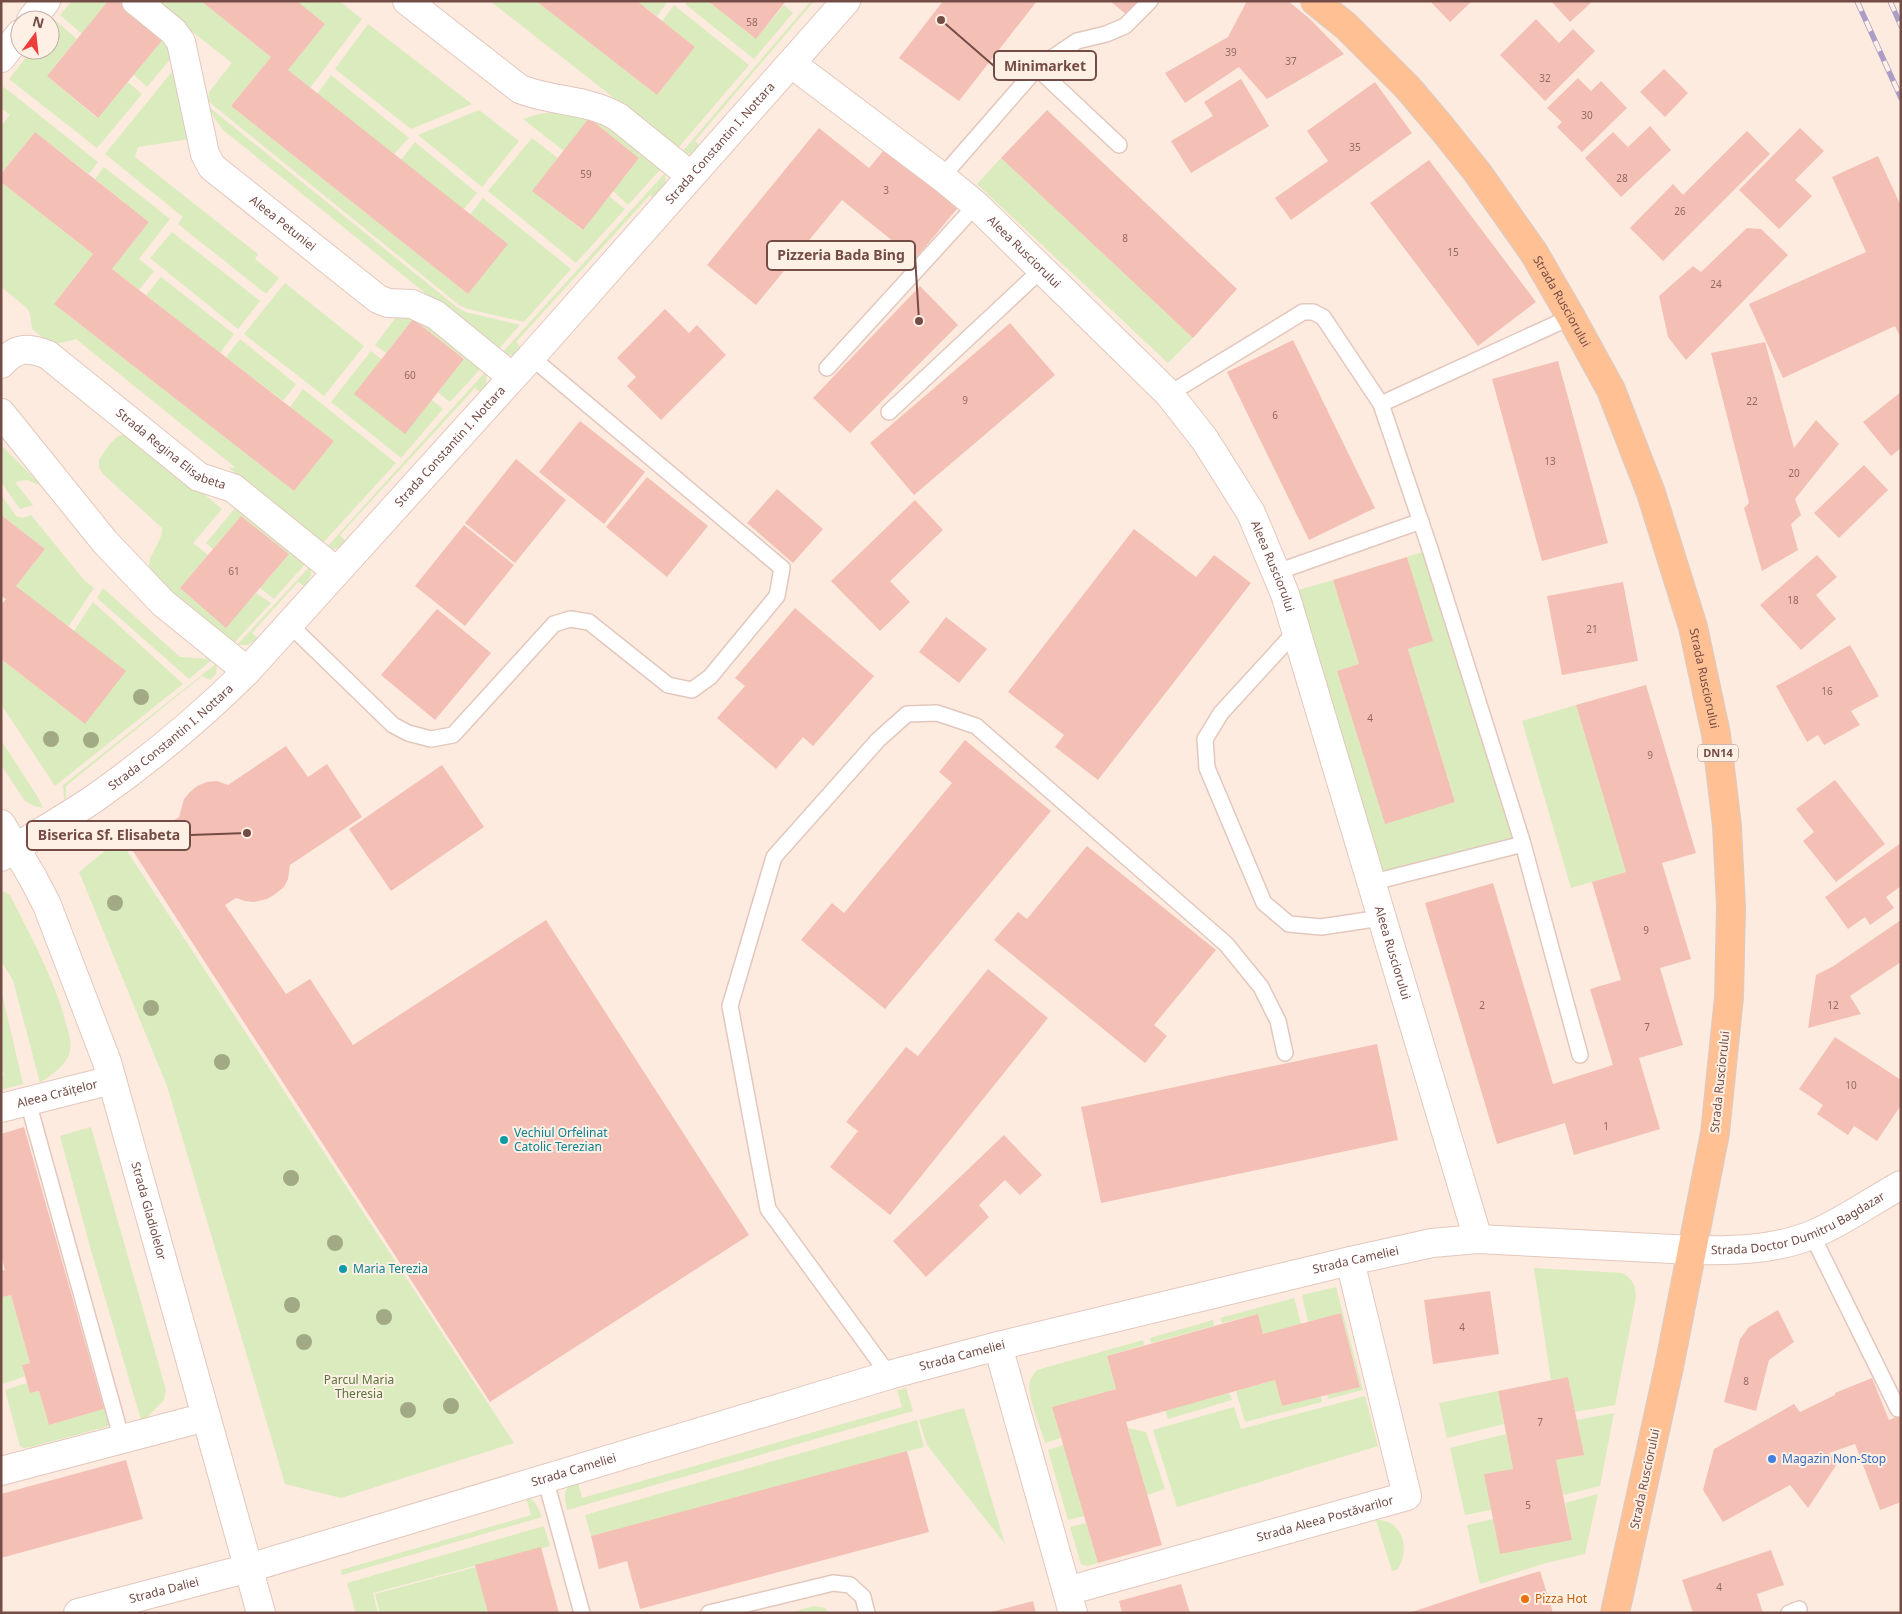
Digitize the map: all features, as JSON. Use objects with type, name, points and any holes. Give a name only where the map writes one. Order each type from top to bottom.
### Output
[{"type":"main road","name":"Strada Rusciorului","points":[[1315,1],[1346,26],[1408,88],[1441,127],[1477,172],[1534,253],[1572,317],[1610,390],[1651,493],[1693,627],[1716,734],[1727,826],[1730,898],[1729,997],[1715,1133],[1669,1367],[1615,1613]]},
{"type":"street","name":"Aleea Petuniei","points":[[136,1],[173,30],[182,42],[205,154],[212,168],[378,299],[388,303],[412,304],[436,315],[512,377]]},
{"type":"street","points":[[407,1],[520,89],[607,111],[618,117],[691,176]]},
{"type":"street","name":"Strada Constantin I. Nottara","points":[[9,852],[94,798],[163,746],[213,705],[247,671],[531,357],[846,1]]},
{"type":"street","points":[[1,58],[10,47]]},
{"type":"street","name":"Aleea Rusciorului","points":[[792,64],[942,177],[976,205],[1169,394],[1206,440],[1251,513],[1277,572],[1296,631],[1478,1239]]},
{"type":"street","name":"Strada Regina Elisabeta","points":[[1,364],[10,354],[25,350],[35,350],[48,355],[199,477],[233,488],[336,571]]},
{"type":"street","points":[[1,413],[105,542],[163,602],[247,671]]},
{"type":"street","name":"Strada Gladiolelor","points":[[1,824],[9,852],[47,905],[100,1042],[262,1613]]},
{"type":"street","name":"Aleea Crăițelor","points":[[1,1108],[112,1080]]},
{"type":"street","name":"Strada Doctor Dumitru Bagdazar","points":[[1692,1250],[1756,1249],[1812,1235],[1901,1185]]},
{"type":"street","name":"Strada Cameliei","points":[[249,1568],[889,1375],[998,1346],[1350,1261],[1432,1243],[1478,1239],[1692,1250]]},
{"type":"street","name":"Strada Aleea Postăvarilor","points":[[998,1346],[1070,1602],[1408,1496],[1350,1261]]},
{"type":"street","points":[[2,1466],[122,1440],[206,1417]]},
{"type":"street","name":"Strada Daliei","points":[[78,1613],[249,1568]]},
{"type":"lane","points":[[942,177],[1037,68],[1077,41],[1106,34],[1125,26],[1150,1]]},
{"type":"lane","points":[[1037,68],[1119,145]]},
{"type":"lane","points":[[827,368],[976,205]]},
{"type":"lane","points":[[889,412],[1041,270]]},
{"type":"lane","points":[[1169,394],[1303,312],[1313,312],[1323,317],[1381,404],[1421,521],[1523,844],[1580,1055]]},
{"type":"lane","points":[[1381,404],[1572,317]]},
{"type":"lane","points":[[289,624],[393,725],[408,733],[431,739],[452,735],[554,624],[570,618],[589,622],[668,685],[692,690],[710,676],[777,596],[782,568],[531,357]]},
{"type":"lane","points":[[1277,572],[1421,521]]},
{"type":"lane","points":[[1296,631],[1221,713],[1205,739],[1207,768],[1264,903],[1289,924],[1322,927],[1381,918]]},
{"type":"lane","points":[[889,1375],[768,1208],[730,1006],[774,858],[878,740],[907,714],[937,713],[976,726],[1226,944],[1261,987],[1278,1021],[1285,1052]]},
{"type":"lane","points":[[1370,883],[1523,844]]},
{"type":"lane","points":[[28,1102],[122,1440]]},
{"type":"lane","points":[[1812,1235],[1898,1409]]},
{"type":"lane","points":[[545,1478],[582,1613]]},
{"type":"lane","points":[[709,1613],[833,1583],[850,1585],[863,1597],[867,1613]]},
{"type":"green space","points":[[72,1],[108,1],[82,34],[60,15]]},
{"type":"green space","points":[[120,1],[167,38],[173,56],[147,87],[133,74]]},
{"type":"green space","points":[[159,1],[201,1],[271,57],[231,106],[468,294],[507,244],[470,215],[483,198],[571,269],[524,322],[468,309],[459,305],[208,101],[209,92],[232,63],[157,4]]},
{"type":"green space","points":[[297,1],[339,1],[362,19],[310,88],[288,70],[325,24]]},
{"type":"green space","points":[[490,1],[536,1],[657,95],[695,47],[662,21],[674,5],[749,65],[678,148]]},
{"type":"green space","points":[[637,1],[668,1],[657,16]]},
{"type":"green space","points":[[687,1],[709,1],[756,39],[784,5],[793,13],[754,59],[685,4]]},
{"type":"green space","points":[[811,1],[814,1],[695,141],[705,150],[693,155],[682,152]]},
{"type":"green space","points":[[60,24],[77,39],[60,60]]},
{"type":"green space","points":[[368,24],[472,104],[411,129],[335,69]]},
{"type":"green space","points":[[24,60],[60,60],[47,76],[97,118],[128,82],[142,94],[97,148],[9,79]]},
{"type":"green space","points":[[175,68],[190,139],[138,147],[135,157],[258,254],[255,259],[279,278],[266,294],[178,224],[183,217],[105,154]]},
{"type":"green space","points":[[331,75],[409,138],[394,154],[317,94]]},
{"type":"green space","points":[[4,87],[98,162],[89,174],[35,132],[1,174],[1,126],[10,115],[1,108],[1,90]]},
{"type":"green space","points":[[209,107],[458,308],[466,312],[520,325],[497,351],[223,130]]},
{"type":"green space","points":[[479,110],[519,141],[482,187],[418,135]]},
{"type":"green space","points":[[563,111],[594,116],[661,169],[628,205],[613,191],[639,158],[589,118],[564,151],[523,119],[539,114]]},
{"type":"green space","points":[[532,138],[558,158],[533,191],[582,230],[609,196],[625,209],[576,263],[488,191]]},
{"type":"green space","points":[[415,142],[477,193],[463,210],[401,160]]},
{"type":"green space","points":[[1001,158],[1193,338],[1168,363],[977,184]]},
{"type":"green space","points":[[104,167],[170,219],[139,259],[154,271],[139,290],[112,269],[149,222],[95,179]]},
{"type":"green space","points":[[665,173],[666,185],[657,201],[650,195],[516,342],[522,349],[520,351],[513,355],[501,354]]},
{"type":"green space","points":[[1,182],[93,254],[54,304],[294,491],[334,441],[290,407],[303,389],[396,463],[321,545],[228,467],[236,468],[76,339],[52,345],[32,329],[30,314],[27,308],[1,287]]},
{"type":"green space","points":[[172,232],[260,301],[238,329],[150,258]]},
{"type":"green space","points":[[161,277],[234,334],[220,353],[146,295]]},
{"type":"green space","points":[[285,283],[364,346],[324,396],[244,334]]},
{"type":"green space","points":[[397,316],[416,316],[483,366],[450,402],[438,392],[464,359],[413,319],[386,353],[375,345]]},
{"type":"green space","points":[[240,339],[296,384],[283,401],[226,357]]},
{"type":"green space","points":[[371,351],[443,409],[401,458],[331,402]]},
{"type":"green space","points":[[487,370],[486,385],[482,393],[475,388],[340,535],[346,541],[332,550],[325,549]]},
{"type":"green space","points":[[127,434],[135,437],[222,509],[193,543],[208,555],[180,588],[226,627],[256,593],[271,603],[234,643],[151,574],[149,562],[160,540],[162,528],[103,474],[99,467],[99,460],[109,445],[118,436]]},
{"type":"green space","points":[[1,445],[43,487],[27,480],[15,482],[33,505],[20,509],[1,482]]},
{"type":"green space","points":[[2,496],[16,516],[23,518],[31,515],[84,580],[94,588],[68,627],[16,586],[45,549],[1,515]]},
{"type":"green space","points":[[235,508],[307,562],[274,599],[260,588],[289,554],[241,516],[213,549],[206,543]]},
{"type":"green space","points":[[1430,549],[1523,844],[1370,883],[1285,594],[1333,580],[1359,664],[1337,671],[1385,823],[1455,802],[1408,649],[1432,641],[1407,557]]},
{"type":"green space","points":[[311,565],[311,575],[305,587],[298,582],[252,633],[258,638],[248,645],[237,645]]},
{"type":"green space","points":[[103,588],[180,657],[213,659],[189,679],[97,598]]},
{"type":"green space","points":[[93,602],[183,684],[55,786],[1,704],[1,659],[85,724],[74,631]]},
{"type":"green space","points":[[217,663],[216,674],[210,680],[202,676],[66,786],[66,798],[64,799],[63,785]]},
{"type":"green space","points":[[1576,705],[1626,872],[1571,888],[1522,721]]},
{"type":"green space","points":[[1,740],[43,808],[25,801],[1,765]]},
{"type":"green space","name":"Parcul Maria Theresia","points":[[120,839],[514,1443],[341,1498],[285,1484],[167,1086],[79,872]]},
{"type":"green space","points":[[1,890],[10,895],[41,958],[61,1006],[70,1036],[70,1050],[66,1060],[40,1083],[13,980],[1,961]]},
{"type":"green space","points":[[1,989],[23,1084],[1,1090],[1,1076],[4,1075],[1,1066]]},
{"type":"green space","points":[[91,1127],[166,1390],[164,1400],[142,1423],[92,1254],[60,1136]]},
{"type":"green space","points":[[1534,1268],[1622,1273],[1633,1283],[1636,1297],[1615,1405],[1575,1412],[1568,1377],[1551,1380]]},
{"type":"green space","points":[[1336,1287],[1363,1390],[1328,1399],[1327,1395],[1360,1386],[1341,1313],[1308,1322],[1302,1295]]},
{"type":"green space","points":[[1,1293],[3,1297],[11,1295],[30,1363],[22,1365],[25,1376],[3,1384],[1,1378]]},
{"type":"green space","points":[[1294,1298],[1301,1324],[1263,1334],[1258,1314],[1222,1323],[1220,1318]]},
{"type":"green space","points":[[1213,1320],[1214,1326],[1151,1343],[1150,1338]]},
{"type":"green space","points":[[1143,1340],[1144,1345],[1107,1356],[1116,1389],[1053,1407],[1061,1438],[1045,1443],[1034,1412],[1029,1387],[1036,1371]]},
{"type":"green space","points":[[1275,1380],[1282,1406],[1321,1396],[1322,1402],[1245,1422],[1236,1391]]},
{"type":"green space","points":[[27,1383],[30,1393],[39,1391],[49,1425],[104,1409],[109,1426],[23,1448],[20,1446],[5,1390]]},
{"type":"green space","points":[[906,1388],[913,1411],[567,1510],[565,1493],[569,1487],[578,1482],[582,1498],[902,1407],[897,1390]]},
{"type":"green space","points":[[1498,1391],[1504,1424],[1447,1438],[1439,1403]]},
{"type":"green space","points":[[1229,1393],[1232,1400],[1168,1419],[1165,1410]]},
{"type":"green space","points":[[1365,1396],[1378,1446],[1177,1507],[1153,1430],[1234,1407],[1241,1429]]},
{"type":"green space","points":[[964,1408],[1005,1544],[927,1445],[919,1420]]},
{"type":"green space","points":[[1614,1413],[1600,1486],[1563,1495],[1556,1460],[1583,1455],[1576,1420]]},
{"type":"green space","points":[[917,1420],[924,1447],[591,1536],[585,1515]]},
{"type":"green space","points":[[1128,1428],[1146,1432],[1165,1489],[1147,1495]]},
{"type":"green space","points":[[1506,1434],[1513,1469],[1485,1474],[1491,1510],[1465,1515],[1450,1448]]},
{"type":"green space","points":[[1064,1445],[1084,1516],[1068,1520],[1048,1450]]},
{"type":"green space","points":[[1598,1494],[1585,1554],[1546,1563],[1480,1584],[1467,1525],[1493,1519],[1500,1554],[1572,1540],[1565,1503]]},
{"type":"green space","points":[[526,1497],[534,1502],[542,1517],[342,1575],[341,1570],[531,1515]]},
{"type":"green space","points":[[1376,1520],[1385,1521],[1393,1525],[1402,1538],[1403,1554],[1397,1570],[1392,1571]]},
{"type":"green space","points":[[1086,1523],[1098,1563],[1087,1566],[1081,1564],[1070,1527]]},
{"type":"green space","points":[[544,1526],[550,1546],[373,1593],[378,1613],[356,1613],[347,1583]]},
{"type":"green space","points":[[476,1567],[488,1613],[380,1613],[375,1594]]},
{"type":"green space","points":[[814,1606],[825,1608],[829,1613],[789,1613]]},
{"type":"building","points":[[108,1],[120,1],[164,38],[98,118],[47,76]]},
{"type":"building","points":[[201,1],[297,1],[325,24],[288,70],[508,244],[468,294],[231,106],[271,57]]},
{"type":"building","points":[[536,1],[637,1],[695,47],[657,95]]},
{"type":"building","points":[[708,1],[786,1],[756,39]]},
{"type":"building","points":[[943,1],[1037,1],[959,101],[899,58]]},
{"type":"building","points":[[1110,1],[1138,1],[1127,15]]},
{"type":"building","points":[[1247,1],[1288,1],[1310,19],[1344,54],[1267,99],[1239,67],[1185,103],[1165,73],[1228,37]]},
{"type":"building","points":[[1430,1],[1472,1],[1450,22]]},
{"type":"building","points":[[1551,1],[1593,1],[1570,22]]},
{"type":"building","points":[[1536,19],[1559,43],[1573,29],[1595,51],[1545,101],[1500,55]]},
{"type":"building","points":[[1664,69],[1688,93],[1665,117],[1640,92]]},
{"type":"building","points":[[1578,78],[1591,91],[1601,81],[1627,108],[1582,152],[1557,127],[1562,122],[1547,108]]},
{"type":"building","points":[[1241,79],[1269,126],[1191,173],[1171,141],[1213,116],[1204,102]]},
{"type":"building","points":[[1375,82],[1412,133],[1291,220],[1275,198],[1328,161],[1307,131]]},
{"type":"building","points":[[1047,110],[1237,289],[1193,338],[1001,158]]},
{"type":"building","points":[[589,118],[639,158],[583,230],[532,191]]},
{"type":"building","points":[[1650,126],[1671,150],[1621,197],[1585,158],[1613,132],[1628,147]]},
{"type":"building","points":[[819,128],[869,168],[888,145],[961,204],[915,259],[842,200],[756,305],[707,265]]},
{"type":"building","points":[[1800,128],[1824,151],[1795,180],[1812,196],[1779,229],[1739,190]]},
{"type":"building","points":[[1747,131],[1770,154],[1663,261],[1630,228],[1673,184],[1683,195]]},
{"type":"building","points":[[35,132],[149,222],[112,269],[334,441],[294,491],[54,304],[93,254],[1,182],[1,174]]},
{"type":"building","points":[[1878,156],[1901,206],[1901,338],[1895,326],[1783,378],[1749,304],[1866,252],[1832,177]]},
{"type":"building","points":[[1429,160],[1536,302],[1478,346],[1370,203]]},
{"type":"building","points":[[1747,228],[1761,229],[1788,255],[1686,360],[1668,337],[1659,296],[1693,266],[1701,272]]},
{"type":"building","points":[[920,286],[958,325],[850,433],[813,398]]},
{"type":"building","points":[[665,309],[689,333],[697,325],[726,355],[661,420],[627,386],[636,377],[617,358]]},
{"type":"building","points":[[413,319],[464,359],[405,434],[354,394]]},
{"type":"building","points":[[1010,323],[1055,375],[914,495],[870,443]]},
{"type":"building","points":[[1293,340],[1375,508],[1309,540],[1227,372]]},
{"type":"building","points":[[1765,342],[1794,448],[1816,420],[1839,444],[1795,499],[1801,515],[1791,524],[1798,550],[1762,571],[1744,508],[1749,503],[1711,353]]},
{"type":"building","points":[[1558,361],[1608,543],[1542,561],[1492,379]]},
{"type":"building","points":[[1901,392],[1901,448],[1891,456],[1863,422]]},
{"type":"building","points":[[580,421],[645,472],[604,524],[539,472]]},
{"type":"building","points":[[516,459],[566,500],[515,563],[465,523]]},
{"type":"building","points":[[1864,465],[1888,490],[1839,538],[1814,513]]},
{"type":"building","points":[[647,477],[708,526],[667,577],[606,527]]},
{"type":"building","points":[[777,489],[823,529],[793,563],[747,523]]},
{"type":"building","points":[[915,500],[943,530],[890,581],[910,602],[880,631],[831,581]]},
{"type":"building","points":[[1,515],[45,549],[16,586],[126,671],[85,724],[1,659],[1,605],[6,599],[1,596]]},
{"type":"building","points":[[241,516],[289,554],[226,628],[180,588]]},
{"type":"building","points":[[464,525],[514,565],[465,626],[415,586]]},
{"type":"building","points":[[1134,529],[1196,577],[1214,555],[1251,583],[1098,780],[1055,747],[1064,735],[1008,692]]},
{"type":"building","points":[[1817,555],[1837,577],[1816,595],[1836,619],[1801,650],[1760,605]]},
{"type":"building","points":[[1407,557],[1433,641],[1408,649],[1455,802],[1385,824],[1337,671],[1359,664],[1333,580]]},
{"type":"building","points":[[1623,582],[1638,661],[1562,675],[1547,596]]},
{"type":"building","points":[[795,608],[874,676],[813,746],[803,737],[776,769],[717,718],[745,686],[735,678]]},
{"type":"building","points":[[437,609],[491,653],[435,720],[381,675]]},
{"type":"building","points":[[946,617],[987,649],[959,683],[919,652]]},
{"type":"building","points":[[1850,645],[1879,696],[1851,711],[1860,725],[1824,745],[1818,735],[1807,742],[1776,686]]},
{"type":"building","points":[[1646,685],[1696,853],[1662,863],[1691,959],[1660,968],[1683,1045],[1639,1058],[1660,1129],[1574,1155],[1565,1123],[1497,1144],[1425,903],[1493,883],[1553,1084],[1613,1065],[1590,989],[1621,980],[1592,882],[1626,872],[1576,705]]},
{"type":"building","points":[[965,740],[1051,811],[885,1009],[801,940],[832,903],[844,913],[952,783],[939,772]]},
{"type":"building","name":"Vechiul Orfelinat Catolic Terezian","points":[[286,746],[308,777],[327,764],[362,817],[290,865],[288,879],[284,887],[274,895],[254,902],[236,898],[225,905],[286,994],[310,979],[353,1045],[546,920],[749,1235],[490,1402],[131,848],[179,817],[184,799],[197,786],[217,781],[228,785]]},
{"type":"building","points":[[442,765],[484,827],[391,891],[349,829]]},
{"type":"building","points":[[1835,780],[1885,844],[1836,882],[1803,841],[1814,832],[1796,809]]},
{"type":"building","points":[[1901,843],[1901,886],[1886,897],[1894,908],[1870,925],[1865,917],[1848,929],[1825,897]]},
{"type":"building","points":[[1087,846],[1216,950],[1154,1025],[1167,1036],[1145,1063],[994,940],[1018,912],[1027,919]]},
{"type":"building","points":[[1901,920],[1901,962],[1850,996],[1861,1014],[1808,1028],[1816,975],[1832,967]]},
{"type":"building","points":[[988,969],[1048,1018],[890,1215],[830,1167],[858,1131],[846,1122],[906,1047],[918,1056]]},
{"type":"building","points":[[1835,1037],[1901,1080],[1901,1105],[1877,1141],[1854,1126],[1848,1135],[1817,1114],[1823,1105],[1799,1089]]},
{"type":"building","points":[[1377,1044],[1398,1140],[1101,1203],[1081,1107]]},
{"type":"building","points":[[24,1127],[104,1409],[49,1425],[39,1391],[30,1393],[27,1383],[22,1365],[30,1363],[11,1295],[2,1297],[1,1293],[1,1271],[5,1270],[1,1255],[1,1134]]},
{"type":"building","points":[[1004,1135],[1042,1175],[1020,1195],[1005,1180],[979,1205],[989,1217],[926,1277],[893,1241]]},
{"type":"building","points":[[1490,1291],[1499,1354],[1433,1364],[1424,1300]]},
{"type":"building","points":[[1778,1310],[1794,1342],[1769,1360],[1756,1411],[1724,1402],[1740,1339],[1749,1327]]},
{"type":"building","points":[[1341,1313],[1360,1387],[1282,1406],[1275,1380],[1126,1422],[1162,1545],[1098,1563],[1052,1407],[1116,1389],[1107,1356],[1258,1314],[1263,1334]]},
{"type":"building","points":[[1568,1377],[1584,1455],[1556,1460],[1572,1540],[1500,1554],[1484,1474],[1513,1469],[1498,1391]]},
{"type":"building","points":[[1872,1378],[1889,1420],[1901,1415],[1901,1502],[1880,1510],[1855,1444],[1829,1453],[1837,1464],[1808,1508],[1790,1485],[1723,1522],[1703,1490],[1714,1449],[1794,1404],[1800,1412],[1835,1395],[1835,1393]]},
{"type":"building","points":[[907,1451],[929,1532],[640,1609],[627,1561],[599,1569],[591,1536]]},
{"type":"building","points":[[126,1460],[143,1519],[1,1558],[1,1494]]},
{"type":"building","points":[[541,1547],[559,1613],[488,1613],[475,1565]]},
{"type":"building","points":[[1771,1550],[1784,1585],[1757,1594],[1763,1613],[1693,1613],[1682,1580]]},
{"type":"building","points":[[1540,1571],[1553,1613],[1409,1613],[1481,1589]]},
{"type":"building","points":[[1181,1584],[1190,1613],[1122,1613],[1119,1601]]},
{"type":"building","points":[[1033,1601],[1036,1613],[991,1613],[991,1612]]},
{"type":"railway","points":[[1857,1],[1901,98]]},
{"type":"railway","points":[[1890,1],[1901,26]]},
{"type":"place","name":"Minimarket","points":[[941,20]]},
{"type":"place","name":"Pizzeria Bada Bing","points":[[919,321]]},
{"type":"place","name":"Biserica Sf. Elisabeta","points":[[247,833]]},
{"type":"place","name":"Vechiul Orfelinat Catolic Terezian","points":[[504,1140]]},
{"type":"place","name":"Maria Terezia","points":[[343,1269]]},
{"type":"place","name":"Magazin Non-Stop","points":[[1772,1459]]},
{"type":"place","name":"Pizza Hot","points":[[1525,1599]]}]
